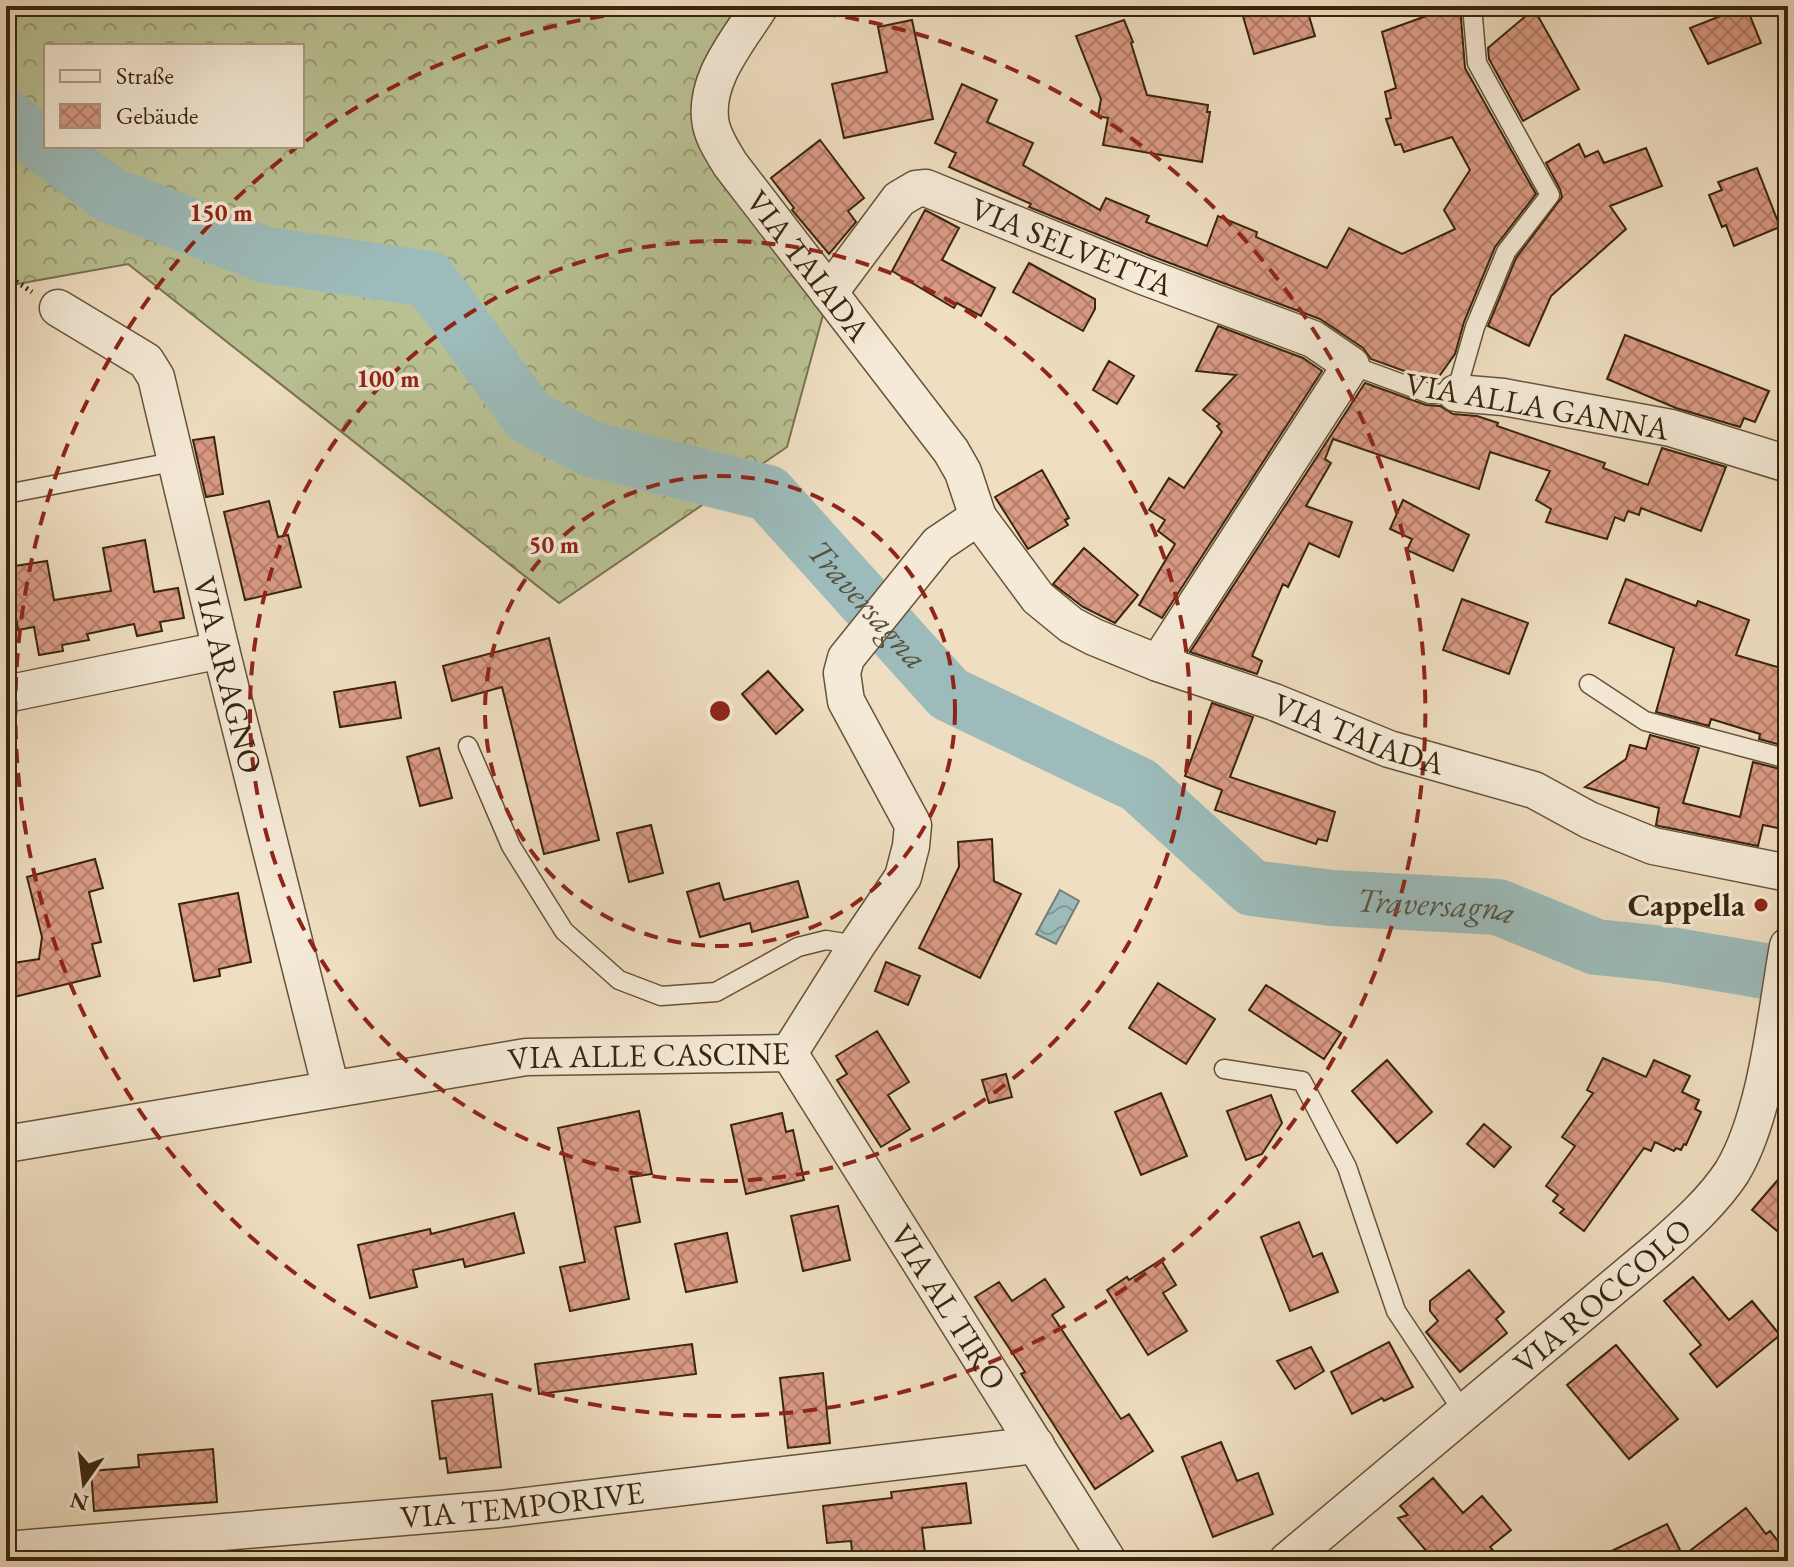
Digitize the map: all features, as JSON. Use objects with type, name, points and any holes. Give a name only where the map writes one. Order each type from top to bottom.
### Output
[{"type":"street","name":"VIA TAIADA","points":[[760,6],[711,95],[711,124],[715,137],[730,164],[951,451],[963,472],[978,517],[1038,598],[1053,612],[1094,637],[1158,663],[1274,702],[1389,749],[1534,790],[1589,820],[1653,846],[1788,873]]},
{"type":"street","name":"VIA SELVETTA","points":[[829,293],[899,199],[916,189],[926,188],[1143,276],[1313,339],[1351,365]]},
{"type":"street","name":"VIA ARAGNO","points":[[58,308],[146,361],[156,377],[331,1089]]},
{"type":"street","points":[[1158,663],[1351,365]]},
{"type":"street","name":"VIA ALLA GANNA","points":[[1456,393],[1503,397],[1671,428],[1788,464]]},
{"type":"street","name":"VIA ALLE CASCINE","points":[[6,1144],[526,1057],[789,1053],[903,877],[911,846],[913,825],[846,701],[842,673],[846,658],[938,544],[978,517]]},
{"type":"street","points":[[6,694],[221,650]]},
{"type":"street","name":"VIA ROCCOLO","points":[[1287,1561],[1660,1248],[1714,1195],[1745,1146],[1754,1120],[1778,1036],[1788,946]]},
{"type":"street","name":"VIA AL TIRO","points":[[789,1053],[1108,1561]]},
{"type":"street","name":"VIA TEMPORIVE","points":[[6,1550],[500,1509],[1036,1445]]},
{"type":"lane","points":[[1456,393],[1475,327],[1506,252],[1550,195],[1477,63],[1472,6]]},
{"type":"lane","name":"VIA ALLA GANNA","points":[[1351,365],[1430,394],[1456,393]]},
{"type":"lane","points":[[6,494],[178,461]]},
{"type":"lane","points":[[1589,684],[1645,721],[1788,759]]},
{"type":"lane","points":[[468,746],[511,846],[564,931],[619,980],[661,996],[716,992],[798,947],[826,940],[857,945]]},
{"type":"lane","points":[[1224,1069],[1302,1081],[1347,1167],[1396,1311],[1464,1413]]},
{"type":"green space","points":[[6,6],[760,6],[710,110],[829,293],[787,447],[559,603],[128,264],[6,286]]},
{"type":"water","points":[[1060,890],[1079,901],[1056,944],[1036,934]]},
{"type":"building","points":[[1240,6],[1306,6],[1315,36],[1254,54]]},
{"type":"building","points":[[1460,6],[1465,68],[1536,194],[1495,247],[1464,322],[1455,354],[1435,382],[1371,359],[1363,348],[1320,319],[1029,207],[1031,204],[949,167],[956,153],[935,143],[962,84],[997,100],[987,122],[1033,143],[1023,165],[1100,210],[1106,198],[1149,216],[1146,222],[1207,246],[1218,216],[1257,232],[1256,237],[1327,268],[1349,228],[1402,254],[1455,229],[1444,210],[1470,170],[1452,137],[1404,152],[1401,144],[1395,145],[1386,119],[1391,118],[1385,92],[1396,88],[1382,32]]},
{"type":"building","points":[[1746,6],[1761,43],[1708,64],[1690,28]]},
{"type":"building","points":[[1534,9],[1579,89],[1523,121],[1489,59],[1488,48]]},
{"type":"building","points":[[912,20],[933,119],[844,138],[832,84],[887,72],[878,27]]},
{"type":"building","points":[[1124,20],[1147,95],[1208,105],[1207,112],[1210,112],[1202,162],[1103,145],[1108,118],[1098,116],[1101,99],[1076,36]]},
{"type":"building","points":[[820,140],[864,198],[848,211],[856,222],[829,254],[792,210],[794,208],[771,178]]},
{"type":"building","points":[[1579,144],[1585,157],[1598,151],[1604,163],[1646,148],[1662,186],[1610,206],[1626,229],[1551,296],[1529,346],[1488,326],[1516,258],[1562,197],[1546,163]]},
{"type":"building","points":[[1757,168],[1780,227],[1734,246],[1726,225],[1722,227],[1709,195],[1722,190],[1718,182]]},
{"type":"building","points":[[925,210],[959,228],[942,260],[995,288],[981,316],[957,303],[954,308],[892,271]]},
{"type":"building","points":[[1029,263],[1095,299],[1095,309],[1083,331],[1013,292]]},
{"type":"building","points":[[1218,326],[1303,358],[1322,371],[1162,618],[1139,605],[1175,544],[1158,531],[1165,520],[1149,510],[1169,478],[1184,488],[1222,432],[1217,426],[1220,424],[1203,410],[1236,375],[1196,371]]},
{"type":"building","points":[[1625,335],[1769,391],[1755,422],[1744,418],[1740,427],[1676,408],[1607,379]]},
{"type":"building","points":[[1109,361],[1134,376],[1117,404],[1093,390]]},
{"type":"building","points":[[1365,383],[1426,405],[1440,406],[1453,414],[1477,416],[1498,423],[1497,426],[1605,463],[1603,468],[1648,485],[1662,448],[1726,467],[1701,531],[1641,508],[1639,515],[1628,511],[1624,521],[1615,517],[1607,539],[1546,522],[1551,509],[1536,500],[1550,471],[1490,452],[1479,489],[1333,439],[1325,459],[1331,463],[1306,506],[1352,522],[1339,557],[1309,543],[1288,587],[1283,584],[1252,656],[1262,661],[1257,674],[1190,652]]},
{"type":"building","points":[[214,437],[223,494],[206,497],[193,440]]},
{"type":"building","points":[[1042,470],[1069,518],[1065,520],[1068,525],[1028,549],[995,497]]},
{"type":"building","points":[[1403,500],[1469,535],[1453,571],[1407,550],[1412,539],[1390,529]]},
{"type":"building","points":[[269,501],[278,537],[288,535],[301,587],[245,600],[224,512]]},
{"type":"building","points":[[145,540],[154,592],[178,588],[184,618],[160,622],[162,631],[137,636],[134,624],[87,634],[89,640],[62,645],[63,651],[39,655],[34,627],[18,630],[8,567],[47,561],[54,600],[111,591],[103,548]]},
{"type":"building","points":[[1084,548],[1138,595],[1115,623],[1083,607],[1053,584]]},
{"type":"building","points":[[1626,579],[1696,606],[1698,601],[1749,620],[1736,655],[1788,670],[1788,747],[1759,739],[1760,734],[1711,719],[1709,726],[1656,712],[1674,648],[1609,623]]},
{"type":"building","points":[[1462,599],[1528,623],[1509,674],[1443,650]]},
{"type":"building","points":[[549,638],[599,840],[544,854],[502,687],[452,701],[443,666]]},
{"type":"building","points":[[768,671],[803,710],[776,734],[742,694]]},
{"type":"building","points":[[395,682],[401,718],[340,727],[334,692]]},
{"type":"building","points":[[1212,703],[1253,717],[1230,777],[1335,812],[1327,841],[1318,839],[1316,844],[1215,810],[1222,790],[1185,776]]},
{"type":"building","points":[[1650,735],[1699,748],[1683,803],[1740,817],[1753,762],[1788,771],[1788,830],[1763,825],[1758,846],[1659,826],[1656,825],[1659,808],[1585,787],[1626,759],[1630,745],[1646,749]]},
{"type":"building","points":[[439,748],[452,798],[420,806],[407,757]]},
{"type":"building","points":[[651,825],[663,873],[629,882],[617,833]]},
{"type":"building","points":[[992,839],[994,881],[1021,894],[980,978],[919,948],[959,867],[958,842]]},
{"type":"building","points":[[95,859],[103,888],[89,892],[101,942],[92,944],[100,976],[6,999],[6,964],[39,959],[42,937],[27,877]]},
{"type":"building","points":[[798,881],[808,917],[752,932],[750,923],[700,937],[687,892],[719,883],[724,900]]},
{"type":"building","points":[[238,893],[251,962],[219,969],[220,976],[194,981],[179,904]]},
{"type":"building","points":[[886,962],[920,976],[908,1005],[875,991]]},
{"type":"building","points":[[1158,983],[1215,1019],[1186,1064],[1129,1028]]},
{"type":"building","points":[[1266,985],[1341,1033],[1324,1059],[1249,1010]]},
{"type":"building","points":[[877,1031],[909,1082],[888,1095],[910,1129],[881,1147],[837,1080],[847,1074],[836,1056]]},
{"type":"building","points":[[1603,1058],[1646,1077],[1654,1060],[1690,1076],[1682,1092],[1699,1100],[1695,1109],[1701,1112],[1681,1150],[1676,1148],[1674,1151],[1655,1142],[1651,1151],[1644,1148],[1584,1231],[1560,1213],[1564,1209],[1553,1201],[1558,1195],[1546,1186],[1575,1146],[1562,1137],[1593,1093],[1587,1090]]},
{"type":"building","points":[[1387,1060],[1432,1112],[1397,1143],[1352,1091]]},
{"type":"building","points":[[1006,1074],[1012,1097],[989,1103],[982,1080]]},
{"type":"building","points":[[1161,1093],[1187,1156],[1141,1175],[1115,1112]]},
{"type":"building","points":[[1271,1095],[1282,1123],[1262,1154],[1246,1160],[1227,1111]]},
{"type":"building","points":[[639,1111],[652,1174],[631,1177],[640,1222],[615,1227],[629,1299],[570,1311],[560,1267],[585,1262],[558,1128]]},
{"type":"building","points":[[782,1113],[786,1132],[793,1130],[804,1180],[746,1194],[731,1125]]},
{"type":"building","points":[[1484,1124],[1511,1147],[1494,1167],[1467,1144]]},
{"type":"building","points":[[1788,1168],[1788,1240],[1752,1210]]},
{"type":"building","points":[[838,1206],[850,1260],[803,1271],[791,1216]]},
{"type":"building","points":[[514,1213],[524,1253],[465,1267],[463,1259],[413,1270],[417,1287],[370,1298],[358,1245],[430,1229],[431,1234]]},
{"type":"building","points":[[1299,1222],[1313,1257],[1322,1253],[1338,1292],[1290,1311],[1261,1237]]},
{"type":"building","points":[[727,1233],[737,1282],[686,1292],[675,1244]]},
{"type":"building","points":[[1161,1260],[1176,1285],[1163,1293],[1187,1331],[1148,1355],[1107,1290]]},
{"type":"building","points":[[1469,1270],[1504,1312],[1496,1319],[1507,1333],[1460,1372],[1426,1332],[1438,1321],[1430,1311],[1430,1301]]},
{"type":"building","points":[[1693,1277],[1729,1320],[1752,1301],[1780,1335],[1717,1387],[1690,1354],[1701,1345],[1664,1301]]},
{"type":"building","points":[[1045,1279],[1064,1307],[1052,1315],[1121,1419],[1129,1414],[1153,1451],[1095,1489],[1021,1374],[1025,1372],[975,1297],[999,1282],[1012,1301]]},
{"type":"building","points":[[1389,1342],[1413,1387],[1384,1401],[1382,1398],[1352,1414],[1331,1372]]},
{"type":"building","points":[[692,1344],[696,1374],[539,1394],[535,1364]]},
{"type":"building","points":[[1616,1345],[1678,1419],[1629,1459],[1567,1385]]},
{"type":"building","points":[[1311,1347],[1324,1371],[1295,1389],[1277,1361]]},
{"type":"building","points":[[823,1373],[830,1443],[788,1448],[780,1378]]},
{"type":"building","points":[[492,1394],[501,1467],[448,1473],[446,1458],[440,1459],[432,1401]]},
{"type":"building","points":[[1221,1442],[1237,1481],[1258,1473],[1273,1514],[1213,1537],[1182,1457]]},
{"type":"building","points":[[213,1449],[217,1502],[94,1511],[91,1471],[139,1467],[138,1455]]},
{"type":"building","points":[[1433,1478],[1463,1513],[1482,1496],[1511,1530],[1490,1547],[1502,1561],[1435,1561],[1398,1518],[1408,1515],[1400,1506]]},
{"type":"building","points":[[966,1483],[971,1523],[922,1528],[926,1561],[853,1561],[851,1541],[827,1543],[823,1506],[892,1498],[891,1492]]},
{"type":"building","points":[[1746,1508],[1766,1534],[1770,1531],[1788,1554],[1788,1561],[1591,1561],[1667,1524],[1683,1556]]},
{"type":"waterway","name":"Traversagna","points":[[6,117],[44,146]]},
{"type":"waterway","name":"Traversagna","points":[[47,148],[110,195],[266,255],[429,279],[529,417],[588,448],[768,493],[949,694],[1139,785],[1252,888],[1332,898],[1498,907],[1596,947],[1665,954],[1788,975]]},
{"type":"place","name":"Cappella","points":[[1761,905]]}]
